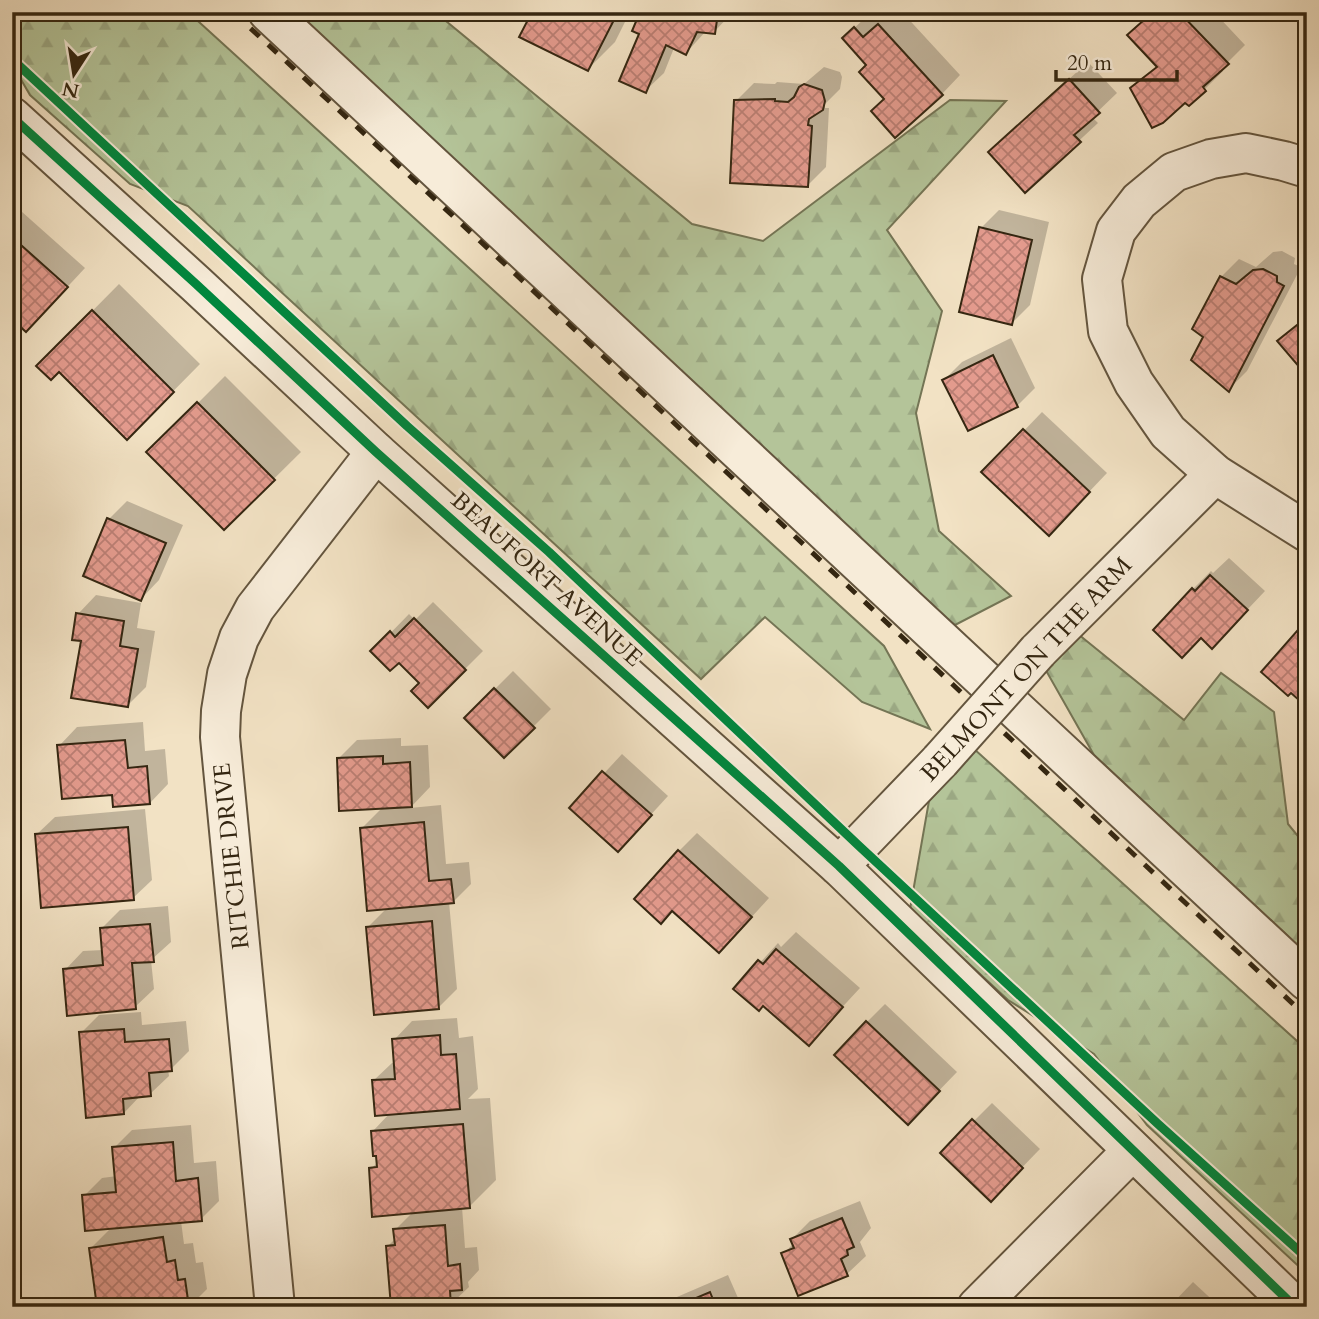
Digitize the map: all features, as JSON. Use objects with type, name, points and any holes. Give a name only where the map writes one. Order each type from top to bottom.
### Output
[{"type":"street","points":[[268,12],[1307,981]]},
{"type":"street","name":"BEAUFORT AVENUE","points":[[12,117],[376,452],[839,866],[1295,1307]]},
{"type":"street","points":[[1307,168],[1284,160],[1246,153],[1211,159],[1174,172],[1139,201],[1116,230],[1102,279],[1108,331],[1133,383],[1168,432],[1215,474],[1307,532]]},
{"type":"street","name":"RITCHIE DRIVE","points":[[275,1307],[221,751],[221,711],[227,674],[239,638],[255,608],[376,452]]},
{"type":"street","name":"BELMONT ON THE ARM","points":[[839,866],[940,761],[1038,652],[1215,474]]},
{"type":"street","points":[[977,1307],[1132,1151]]},
{"type":"green space","points":[[12,12],[188,12],[884,646],[930,729],[862,702],[765,617],[701,679],[188,206],[130,184],[30,95],[12,64]]},
{"type":"green space","points":[[286,12],[435,12],[692,224],[763,241],[950,100],[1006,101],[887,230],[942,311],[916,413],[939,531],[1011,596],[955,625],[895,579]]},
{"type":"green space","points":[[1078,634],[1184,720],[1221,673],[1274,712],[1288,824],[1307,847],[1307,954],[1094,755],[1044,667]]},
{"type":"green space","points":[[973,748],[1307,1050],[1307,1274],[1147,1125],[1094,1054],[1008,1000],[910,909],[929,801]]},
{"type":"building","points":[[532,12],[618,12],[588,71],[519,37]]},
{"type":"building","points":[[640,12],[718,13],[715,34],[697,32],[686,55],[666,45],[646,93],[619,81],[639,34],[632,31]]},
{"type":"building","points":[[1153,12],[1179,12],[1229,64],[1203,87],[1206,91],[1189,106],[1185,103],[1163,123],[1152,128],[1130,88],[1157,67],[1127,35]]},
{"type":"building","points":[[878,24],[943,95],[895,138],[871,111],[884,99],[859,72],[866,65],[842,38],[854,27],[863,37]]},
{"type":"building","points":[[1069,79],[1100,113],[1074,135],[1081,142],[1025,193],[988,152]]},
{"type":"building","points":[[804,84],[822,90],[825,101],[823,110],[809,119],[808,125],[812,126],[808,187],[730,183],[734,100],[775,99],[788,102]]},
{"type":"building","points":[[979,227],[1032,240],[1012,325],[959,312]]},
{"type":"building","points":[[12,237],[68,287],[26,332],[12,319]]},
{"type":"building","points":[[1263,269],[1277,276],[1277,282],[1284,286],[1229,392],[1191,360],[1203,337],[1192,329],[1220,276],[1236,284],[1253,270]]},
{"type":"building","points":[[92,310],[174,392],[127,440],[59,372],[51,380],[36,366]]},
{"type":"building","points":[[1307,317],[1307,376],[1277,341]]},
{"type":"building","points":[[993,355],[1018,407],[968,431],[942,380]]},
{"type":"building","points":[[197,402],[275,480],[224,530],[146,452]]},
{"type":"building","points":[[1023,429],[1090,492],[1049,536],[981,472]]},
{"type":"building","points":[[107,518],[166,543],[141,601],[83,576]]},
{"type":"building","points":[[1210,575],[1248,610],[1212,649],[1201,638],[1182,658],[1153,630],[1192,588],[1195,591]]},
{"type":"building","points":[[76,613],[124,621],[120,646],[138,649],[128,707],[71,698],[81,641],[72,640]]},
{"type":"building","points":[[414,618],[466,670],[428,708],[411,691],[419,683],[399,663],[390,671],[370,651],[390,631],[395,637]]},
{"type":"building","points":[[1304,623],[1307,625],[1307,707],[1291,693],[1288,696],[1261,672]]},
{"type":"building","points":[[494,688],[535,728],[504,758],[464,718]]},
{"type":"building","points":[[125,740],[128,768],[147,766],[150,804],[113,807],[112,795],[62,799],[57,745]]},
{"type":"building","points":[[383,756],[383,764],[410,762],[412,807],[339,811],[337,758]]},
{"type":"building","points":[[602,771],[652,815],[618,852],[569,808]]},
{"type":"building","points":[[424,822],[429,881],[451,879],[454,903],[367,911],[360,828]]},
{"type":"building","points":[[128,827],[134,900],[41,908],[35,834]]},
{"type":"building","points":[[678,850],[752,917],[719,953],[672,911],[661,924],[634,899]]},
{"type":"building","points":[[432,921],[439,1009],[374,1015],[366,927]]},
{"type":"building","points":[[150,924],[154,962],[132,963],[136,1009],[67,1016],[63,969],[103,965],[100,928]]},
{"type":"building","points":[[776,949],[843,1007],[809,1046],[763,1006],[759,1011],[733,989],[758,960],[763,964]]},
{"type":"building","points":[[866,1021],[940,1091],[908,1125],[834,1055]]},
{"type":"building","points":[[124,1029],[125,1042],[169,1039],[172,1071],[149,1073],[151,1096],[123,1099],[124,1114],[86,1118],[79,1032]]},
{"type":"building","points":[[440,1035],[441,1055],[456,1054],[460,1109],[375,1116],[372,1080],[395,1079],[392,1039]]},
{"type":"building","points":[[972,1119],[1023,1168],[991,1202],[940,1153]]},
{"type":"building","points":[[463,1124],[470,1208],[372,1217],[369,1168],[377,1167],[376,1156],[373,1156],[371,1131]]},
{"type":"building","points":[[173,1142],[176,1181],[198,1178],[202,1221],[85,1231],[82,1195],[116,1192],[112,1147]]},
{"type":"building","points":[[842,1218],[854,1247],[847,1250],[848,1255],[841,1259],[848,1276],[798,1296],[781,1253],[794,1248],[790,1239]]},
{"type":"building","points":[[445,1225],[448,1266],[460,1264],[462,1290],[450,1291],[451,1306],[391,1307],[386,1246],[395,1245],[393,1229]]},
{"type":"building","points":[[163,1237],[167,1262],[175,1260],[178,1280],[185,1279],[189,1307],[97,1307],[89,1248]]},
{"type":"building","points":[[710,1292],[716,1307],[675,1307]]},
{"type":"railway","points":[[233,12],[1307,1017]]},
{"type":"cycle path","points":[[12,59],[407,426],[549,552],[858,845],[1158,1124],[1307,1258]]},
{"type":"cycle path","points":[[12,117],[376,452],[839,866],[1295,1307]]}]
